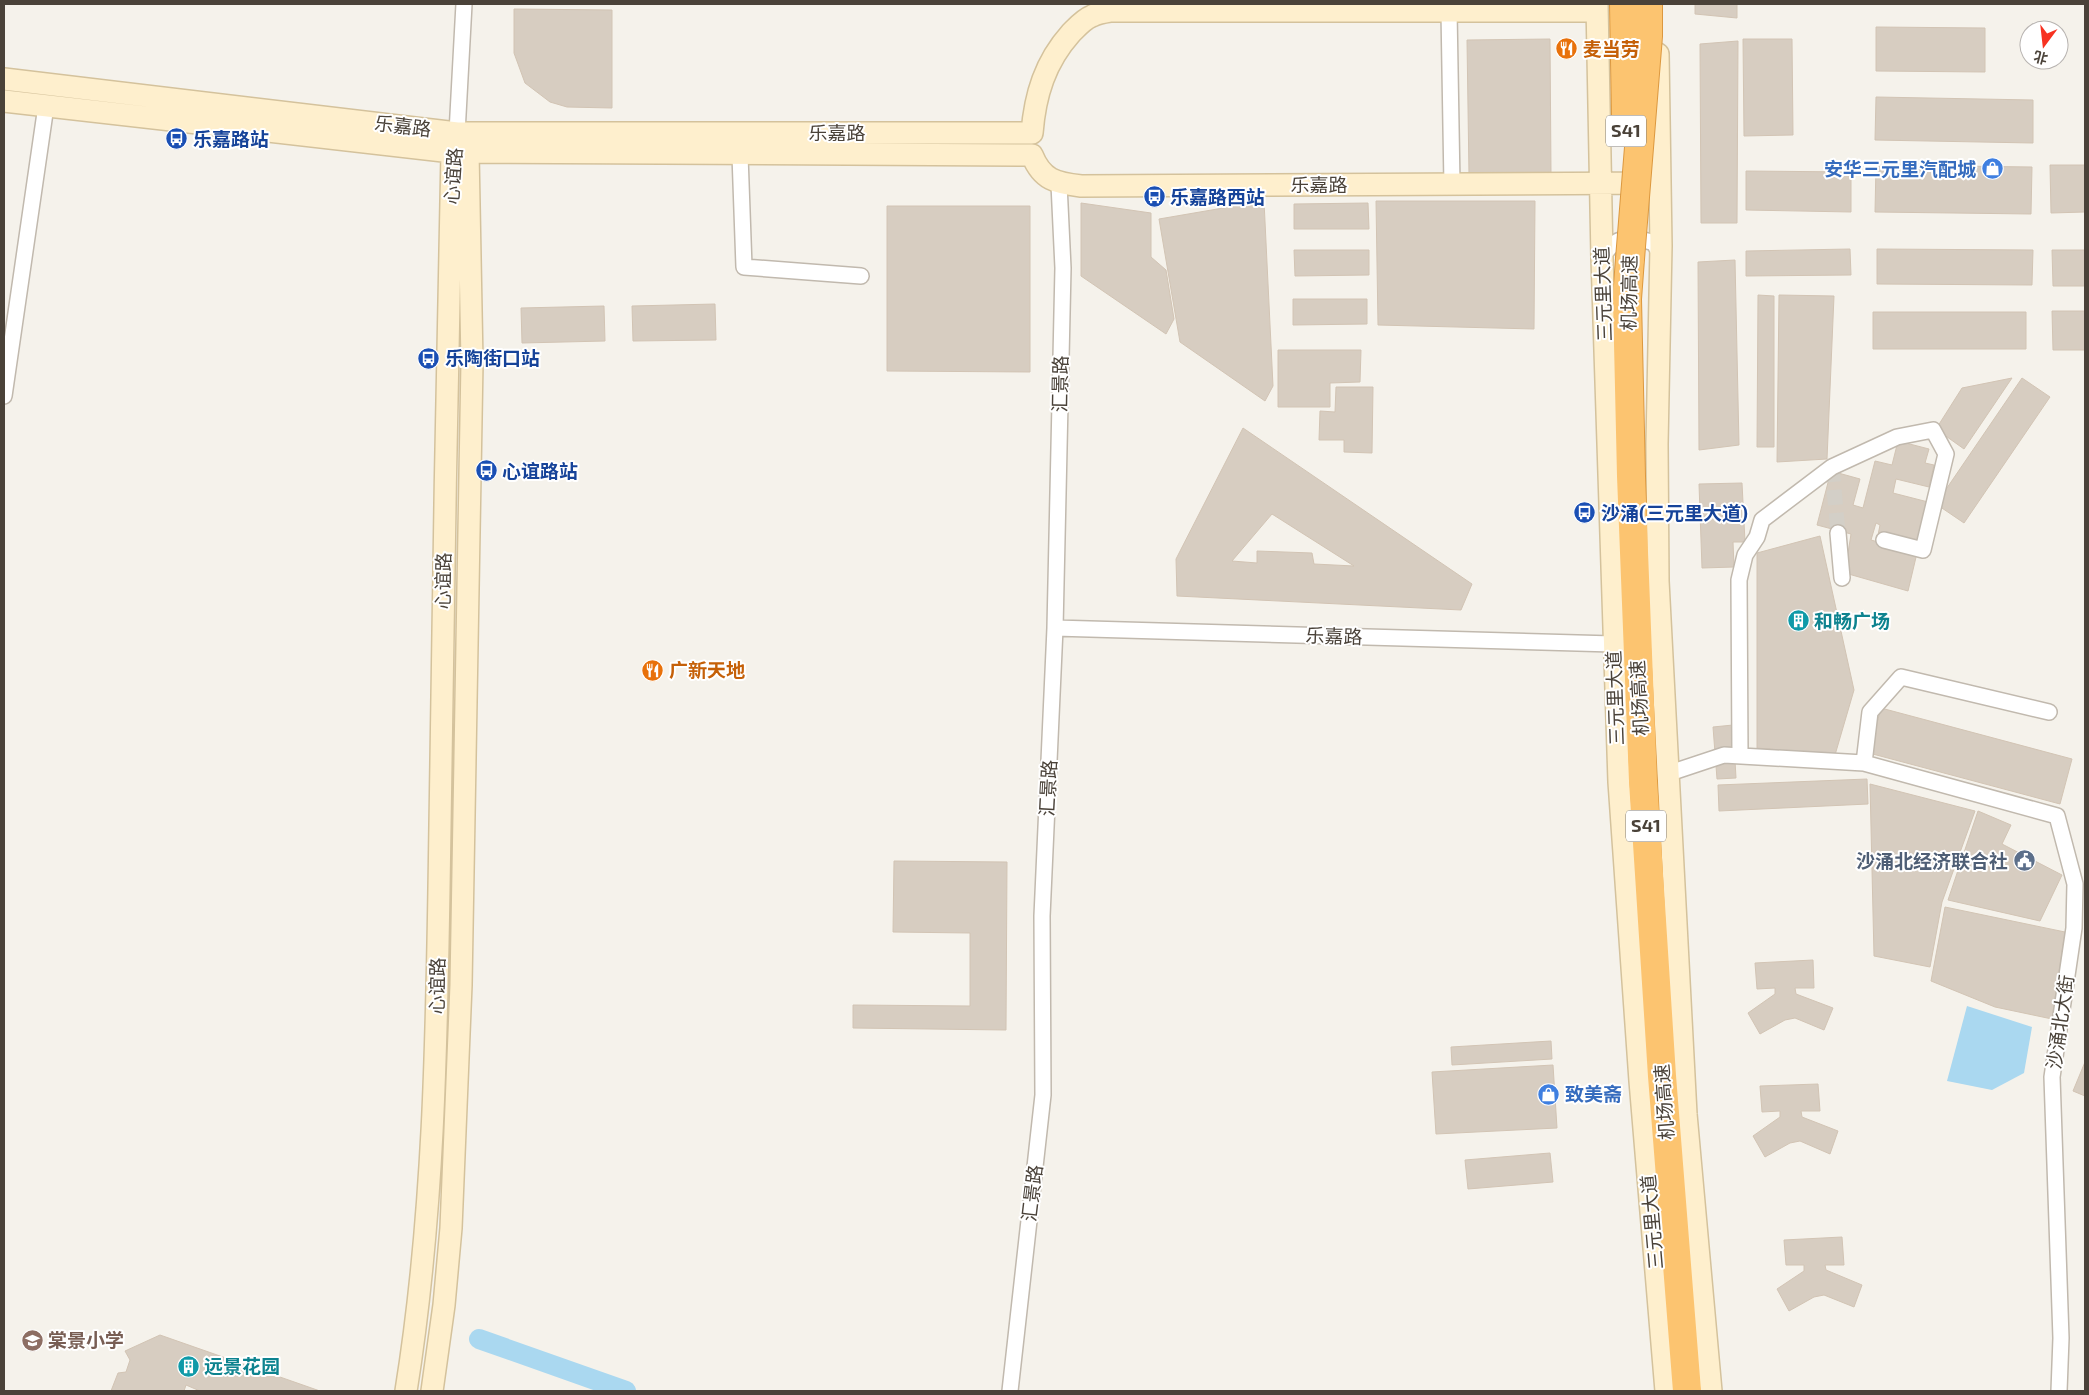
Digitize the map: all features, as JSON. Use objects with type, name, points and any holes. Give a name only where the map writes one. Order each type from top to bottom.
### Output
[{"type":"highway","name":"机场高速","points":[[1624,4],[1630,259],[1627,299],[1631,476],[1643,782],[1662,1076],[1687,1391]]},
{"type":"highway","points":[[1630,259],[1648,36],[1648,4]]},
{"type":"street","points":[[459,145],[464,4]]},
{"type":"street","points":[[1656,4],[1660,183],[1657,514],[1667,774],[1686,1114],[1711,1391]]},
{"type":"street","points":[[1032,156],[1034,108],[1040,83],[1051,61],[1090,10],[1449,11],[1597,7]]},
{"type":"street","name":"三元里大道","points":[[1597,7],[1613,644],[1620,802],[1666,1391]]},
{"type":"street","points":[[1449,11],[1452,185]]},
{"type":"street","name":"乐嘉路","points":[[4,79],[459,145],[1032,133]]},
{"type":"street","name":"乐嘉路","points":[[4,101],[459,145],[740,155],[1032,156],[1038,170],[1059,184],[1081,186],[1660,183]]},
{"type":"street","points":[[4,396],[46,106]]},
{"type":"street","name":"心谊路","points":[[406,1391],[423,1264],[435,1051],[459,145]]},
{"type":"street","name":"心谊路","points":[[432,1391],[444,1306],[451,1228],[461,985],[472,362],[459,145]]},
{"type":"street","points":[[740,155],[744,267],[861,276]]},
{"type":"street","name":"汇景路","points":[[1010,1391],[1043,1095],[1042,916],[1055,628],[1063,268],[1059,184]]},
{"type":"street","points":[[1602,258],[1614,242],[1623,238],[1641,239],[1654,243],[1660,254]]},
{"type":"street","points":[[1740,755],[1739,580],[1744,555],[1756,537],[1762,520],[1832,467],[1897,437],[1933,430],[1946,454],[1923,550],[1884,540]]},
{"type":"street","points":[[1838,533],[1842,578]]},
{"type":"street","name":"乐嘉路","points":[[1055,628],[1613,644]]},
{"type":"street","points":[[1864,763],[1870,712],[1901,677],[2049,712]]},
{"type":"street","name":"沙涌北大街","points":[[1667,774],[1724,755],[1864,763],[2057,816],[2075,884],[2074,928],[2052,1077],[2061,1338],[2059,1391]]},
{"type":"water","points":[[1967,1006],[2032,1027],[2024,1073],[1992,1090],[1947,1081]]},
{"type":"building","points":[[1695,4],[1737,4],[1737,18],[1695,14]]},
{"type":"building","points":[[514,9],[612,10],[612,108],[567,107],[550,102],[525,83],[514,53]]},
{"type":"building","points":[[1876,27],[1985,28],[1985,72],[1876,71]]},
{"type":"building","points":[[1550,39],[1551,174],[1469,175],[1467,40]]},
{"type":"building","points":[[1743,39],[1792,39],[1793,135],[1744,136]]},
{"type":"building","points":[[1738,41],[1737,223],[1701,223],[1700,44]]},
{"type":"building","points":[[1876,97],[2033,100],[2033,143],[1875,140]]},
{"type":"building","points":[[1876,165],[2032,167],[2031,214],[1875,212]]},
{"type":"building","points":[[2050,165],[2085,165],[2085,212],[2051,213]]},
{"type":"building","points":[[1746,171],[1851,172],[1851,212],[1746,210]]},
{"type":"building","points":[[1264,201],[1273,386],[1265,401],[1180,342],[1159,219]]},
{"type":"building","points":[[1376,201],[1535,201],[1534,329],[1378,325]]},
{"type":"building","points":[[1081,203],[1151,213],[1151,257],[1166,270],[1174,319],[1166,334],[1081,276]]},
{"type":"building","points":[[1368,203],[1369,229],[1294,229],[1294,204]]},
{"type":"building","points":[[887,206],[1030,206],[1030,372],[887,371]]},
{"type":"building","points":[[1850,249],[1851,275],[1746,276],[1746,251]]},
{"type":"building","points":[[1877,249],[2033,250],[2032,285],[1877,284]]},
{"type":"building","points":[[1294,250],[1369,250],[1369,275],[1295,276]]},
{"type":"building","points":[[2052,250],[2085,250],[2085,286],[2053,286]]},
{"type":"building","points":[[1735,260],[1739,445],[1699,450],[1698,262]]},
{"type":"building","points":[[1758,295],[1774,296],[1774,447],[1757,447]]},
{"type":"building","points":[[1779,295],[1834,296],[1827,459],[1777,462]]},
{"type":"building","points":[[1293,299],[1367,299],[1367,324],[1293,325]]},
{"type":"building","points":[[715,304],[716,340],[633,341],[632,306]]},
{"type":"building","points":[[604,306],[605,341],[522,343],[521,308]]},
{"type":"building","points":[[2052,311],[2085,311],[2085,350],[2053,350]]},
{"type":"building","points":[[1873,312],[2026,312],[2026,349],[1873,349]]},
{"type":"building","points":[[1278,350],[1361,350],[1360,382],[1330,383],[1330,407],[1278,407]]},
{"type":"building","points":[[2012,378],[1964,449],[1936,429],[1962,388]]},
{"type":"building","points":[[2022,378],[2050,397],[1964,523],[1936,504]]},
{"type":"building","points":[[1336,387],[1373,387],[1372,453],[1344,452],[1344,440],[1319,440],[1320,411],[1335,412]]},
{"type":"building","points":[[1243,428],[1472,584],[1461,610],[1177,596],[1176,559]],"holes":[[[1272,514],[1354,566],[1314,564],[1312,553],[1257,551],[1257,563],[1232,561]]]},
{"type":"building","points":[[1898,441],[1929,449],[1925,463],[1934,465],[1929,487],[1896,479],[1893,493],[1932,503],[1921,546],[1878,535],[1880,525],[1876,523],[1871,540],[1917,553],[1908,591],[1845,573],[1851,534],[1817,525],[1831,471],[1860,479],[1853,505],[1863,508],[1875,461],[1892,465]]},
{"type":"building","points":[[1742,483],[1745,542],[1733,542],[1734,567],[1702,568],[1699,484]]},
{"type":"building","name":"和畅广场","points":[[1820,536],[1854,690],[1835,755],[1757,748],[1757,553]]},
{"type":"building","points":[[1881,708],[2072,759],[2060,804],[1869,753]]},
{"type":"building","points":[[1733,725],[1736,778],[1717,779],[1713,727]]},
{"type":"building","points":[[1867,779],[1868,804],[1719,811],[1718,785]]},
{"type":"building","points":[[1870,784],[1975,811],[1942,902],[1930,967],[1874,956]]},
{"type":"building","points":[[1978,811],[2011,825],[2002,844],[2062,875],[2040,921],[1948,900]]},
{"type":"building","points":[[894,861],[1007,862],[1006,1030],[853,1028],[853,1005],[970,1006],[970,933],[893,932]]},
{"type":"building","points":[[1945,907],[2065,932],[2052,1019],[1995,1007],[1931,981]]},
{"type":"building","points":[[1813,960],[1814,988],[1795,988],[1796,994],[1833,1008],[1824,1030],[1795,1018],[1785,1020],[1760,1034],[1748,1013],[1775,994],[1775,988],[1757,989],[1755,963]]},
{"type":"building","points":[[1551,1041],[1552,1059],[1452,1065],[1451,1047]]},
{"type":"building","points":[[2085,1062],[2085,1096],[2073,1091]]},
{"type":"building","points":[[1553,1065],[1557,1128],[1436,1134],[1432,1072]]},
{"type":"building","points":[[1818,1084],[1820,1111],[1801,1111],[1802,1117],[1838,1131],[1830,1154],[1800,1141],[1790,1143],[1765,1157],[1753,1136],[1780,1117],[1780,1111],[1762,1112],[1760,1086]]},
{"type":"building","points":[[1550,1153],[1553,1182],[1468,1189],[1465,1160]]},
{"type":"building","points":[[1842,1237],[1844,1265],[1825,1265],[1826,1270],[1862,1285],[1854,1307],[1824,1295],[1814,1297],[1789,1311],[1777,1289],[1804,1271],[1804,1265],[1786,1265],[1784,1240]]},
{"type":"building","name":"远景花园","points":[[160,1335],[320,1391],[200,1391],[186,1385],[184,1391],[111,1391],[118,1373],[126,1372],[130,1360],[125,1351]]},
{"type":"waterway","points":[[479,1339],[626,1391]]},
{"type":"tunnel","points":[[1832,467],[1838,533]]},
{"type":"place","name":"麦当劳","points":[[1567,49]]},
{"type":"place","name":"乐嘉路站","points":[[177,139]]},
{"type":"place","name":"安华三元里汽配城","points":[[1992,169]]},
{"type":"place","name":"乐嘉路西站","points":[[1154,197]]},
{"type":"place","name":"乐陶街口站","points":[[429,358]]},
{"type":"place","name":"心谊路站","points":[[486,471]]},
{"type":"place","name":"沙涌(三元里大道)","points":[[1585,513]]},
{"type":"place","name":"和畅广场","points":[[1798,621]]},
{"type":"place","name":"广新天地","points":[[653,670]]},
{"type":"place","name":"沙涌北经济联合社","points":[[2024,861]]},
{"type":"place","name":"致美斋","points":[[1549,1094]]},
{"type":"place","name":"棠景小学","points":[[32,1340]]},
{"type":"place","name":"远景花园","points":[[188,1366]]}]
